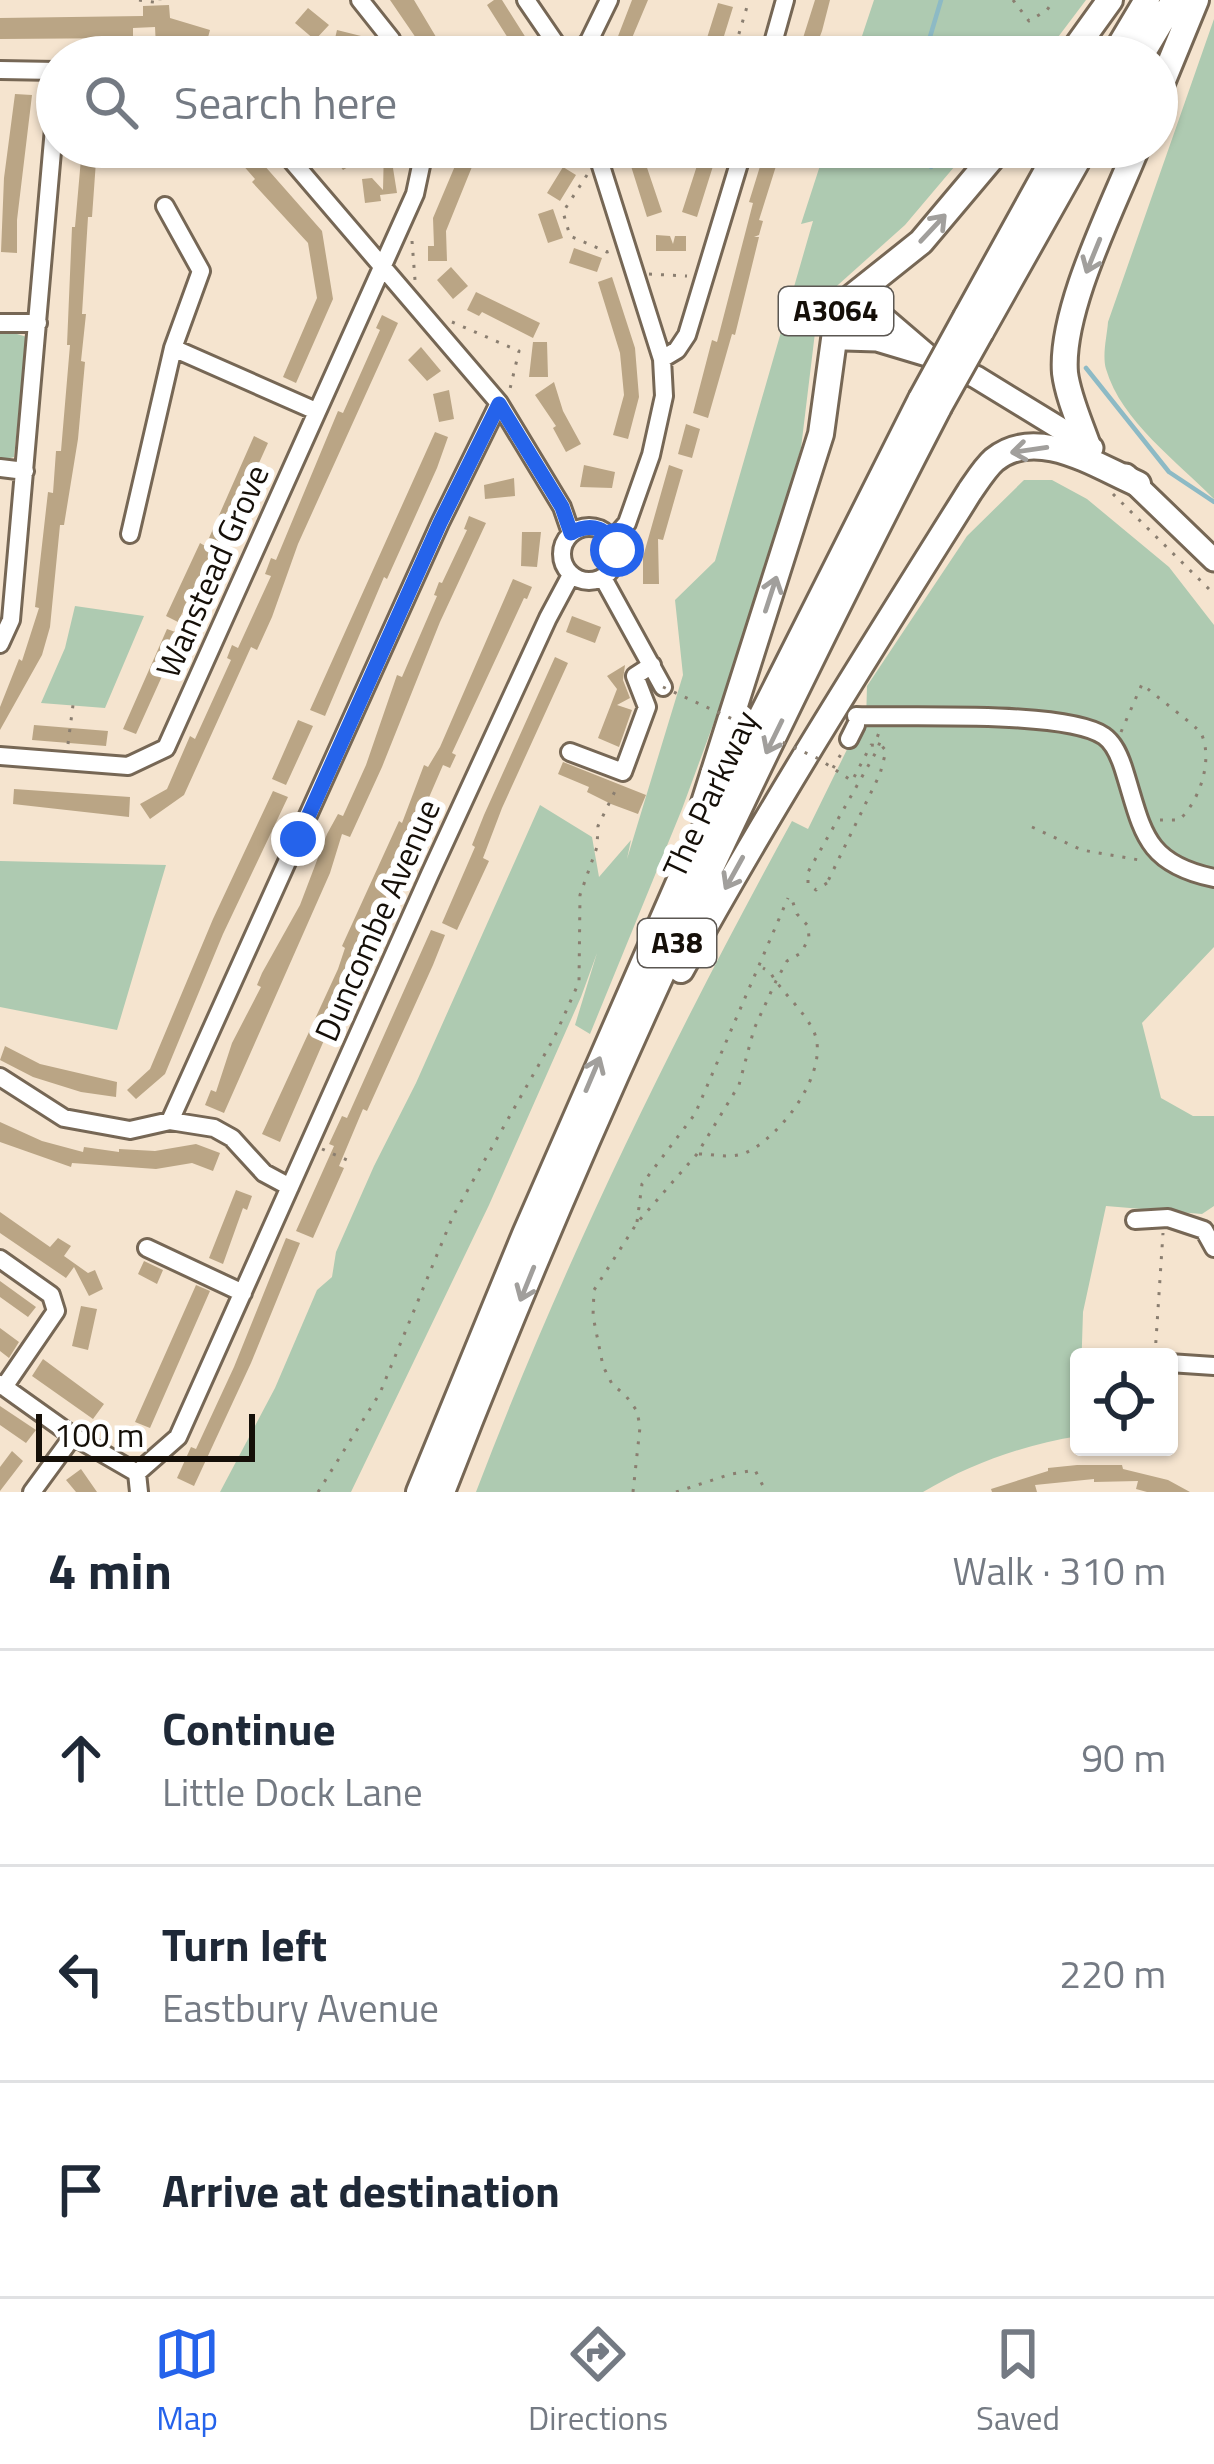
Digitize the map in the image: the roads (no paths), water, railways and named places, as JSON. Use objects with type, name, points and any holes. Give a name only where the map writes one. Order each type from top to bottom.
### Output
[{"type":"highway","points":[[1084,36],[1110,0]]},
{"type":"highway","points":[[1126,36],[1147,0]]},
{"type":"highway","points":[[1152,36],[1174,0]]},
{"type":"highway","points":[[1178,44],[1196,0]]},
{"type":"highway","points":[[852,297],[921,242],[983,168]]},
{"type":"highway","name":"The Parkway","points":[[442,1492],[604,1102],[930,403],[960,370],[974,325],[1050,168]]},
{"type":"highway","name":"The Parkway","points":[[419,1492],[533,1213],[686,866],[930,403],[1072,168]]},
{"type":"highway","points":[[1088,446],[1065,375],[1066,347],[1082,285],[1129,168]]},
{"type":"highway","name":"A38","points":[[686,866],[821,434],[835,332]]},
{"type":"highway","name":"A38","points":[[604,1102],[748,847],[970,490],[994,460],[1037,445],[1138,484]]},
{"type":"main road","name":"A3064","points":[[852,297],[874,308],[927,356],[877,340],[845,339],[835,332],[836,308],[852,297]]},
{"type":"main road","points":[[927,356],[1053,421],[1138,484],[1214,560]]},
{"type":"street","points":[[360,0],[389,36]]},
{"type":"street","points":[[526,0],[551,36]]},
{"type":"street","points":[[591,36],[609,0]]},
{"type":"street","points":[[776,36],[785,0]]},
{"type":"street","points":[[0,70],[36,71]]},
{"type":"street","points":[[0,644],[10,620],[51,168]]},
{"type":"street","points":[[298,168],[502,408],[562,507],[571,533],[562,552],[572,575],[591,582],[603,578],[616,563],[613,539],[627,523],[664,396],[662,359],[601,168]]},
{"type":"street","name":"Wanstead Grove","points":[[4,756],[128,766],[166,748],[410,206],[419,168]]},
{"type":"street","points":[[662,359],[677,350],[687,335],[738,168]]},
{"type":"street","points":[[130,534],[173,348],[202,271],[165,206]]},
{"type":"street","points":[[0,323],[38,322]]},
{"type":"street","points":[[173,348],[316,411]]},
{"type":"street","points":[[170,1121],[440,523],[502,408]]},
{"type":"street","points":[[0,468],[26,470]]},
{"type":"street","points":[[571,533],[595,527],[613,539]]},
{"type":"street","name":"Duncombe Avenue","points":[[138,1483],[178,1437],[528,660],[572,575]]},
{"type":"street","points":[[603,578],[663,687]]},
{"type":"street","points":[[570,752],[623,772],[647,707],[635,676],[652,665]]},
{"type":"street","points":[[854,726],[947,716],[1080,725],[1107,738],[1118,753],[1158,857],[1183,872],[1214,878]]},
{"type":"street","points":[[0,776],[4,756]]},
{"type":"street","points":[[0,1077],[64,1118],[130,1130],[170,1121],[214,1128],[232,1138],[264,1173],[290,1187]]},
{"type":"street","points":[[1135,1220],[1164,1219],[1204,1230],[1214,1248]]},
{"type":"street","points":[[147,1248],[243,1293]]},
{"type":"street","points":[[0,1259],[51,1295],[56,1311],[2,1386],[138,1483]]},
{"type":"street","points":[[1178,1364],[1214,1366]]},
{"type":"street","points":[[32,1492],[73,1436]]},
{"type":"waterway","points":[[930,36],[941,0]]},
{"type":"waterway","points":[[1086,368],[1169,472],[1214,502]]}]
